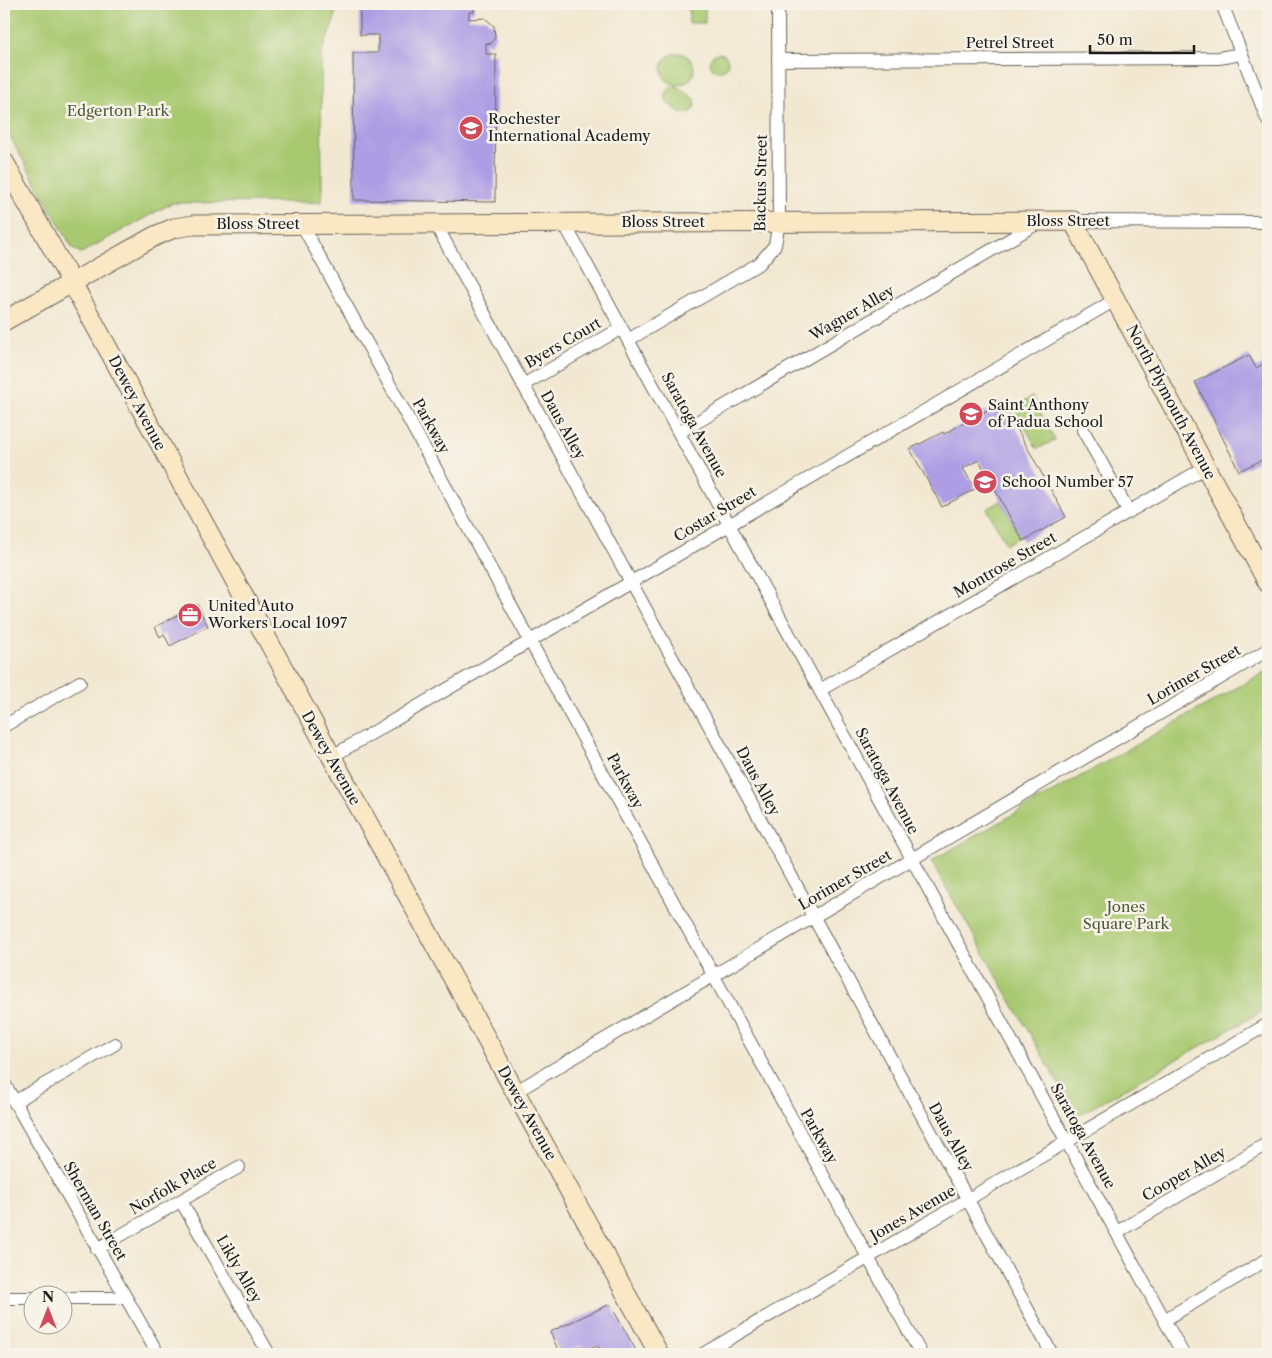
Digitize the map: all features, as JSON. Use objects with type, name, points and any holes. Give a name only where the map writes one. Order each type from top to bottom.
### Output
[{"type":"street","name":"Backus Street","points":[[628,340],[760,263],[775,245],[778,222],[778,4]]},
{"type":"street","points":[[1222,4],[1268,121]]},
{"type":"street","name":"Petrel Street","points":[[778,60],[1219,58],[1241,54]]},
{"type":"street","name":"Dewey Avenue","points":[[4,162],[659,1354]]},
{"type":"street","name":"Wagner Alley","points":[[680,432],[1041,221]]},
{"type":"street","name":"North Plymouth Avenue","points":[[1073,221],[1268,583]]},
{"type":"street","name":"Bloss Street","points":[[4,321],[155,236],[174,228],[213,224],[1268,222]]},
{"type":"street","name":"Parkway","points":[[301,223],[712,976],[921,1354]]},
{"type":"street","name":"Daus Alley","points":[[436,223],[1052,1354]]},
{"type":"street","name":"Saratoga Avenue","points":[[564,223],[620,329],[680,432],[911,860],[1183,1354]]},
{"type":"street","name":"Costar Street","points":[[331,757],[1115,300]]},
{"type":"street","name":"Byers Court","points":[[523,385],[620,329]]},
{"type":"street","points":[[1084,430],[1129,512]]},
{"type":"street","name":"Montrose Street","points":[[820,690],[1206,467]]},
{"type":"street","name":"Lorimer Street","points":[[515,1092],[1268,650]]},
{"type":"street","points":[[4,726],[80,682]]},
{"type":"street","name":"Jones Avenue","points":[[703,1354],[1268,1024]]},
{"type":"street","points":[[7,1092],[116,1044]]},
{"type":"street","name":"Sherman Street","points":[[7,1092],[158,1354]]},
{"type":"street","name":"Cooper Alley","points":[[1117,1232],[1268,1143]]},
{"type":"street","name":"Norfolk Place","points":[[98,1248],[239,1167]]},
{"type":"street","name":"Likly Alley","points":[[181,1201],[269,1354]]},
{"type":"street","points":[[1164,1320],[1268,1259]]},
{"type":"street","points":[[4,1298],[22,1298]]},
{"type":"street","points":[[72,1298],[126,1298]]},
{"type":"green space","name":"Edgerton Park","points":[[4,4],[335,4],[335,18],[321,54],[322,202],[172,203],[81,253],[73,249],[4,126]]},
{"type":"green space","points":[[689,7],[705,7],[705,23],[689,23]]},
{"type":"green space","points":[[678,53],[684,54],[689,58],[693,63],[693,75],[689,80],[684,84],[678,85],[672,84],[667,80],[663,75],[662,69],[663,63],[667,58],[672,54]]},
{"type":"green space","points":[[715,53],[723,53],[728,58],[726,69],[715,71],[710,66],[710,58]]},
{"type":"green space","points":[[677,86],[695,99],[695,106],[690,113],[682,114],[666,102],[666,93],[671,87]]},
{"type":"green space","points":[[1032,397],[1055,440],[1037,449],[1014,407]]},
{"type":"green space","points":[[1001,501],[1021,536],[1006,544],[987,509]]},
{"type":"green space","name":"Jones Square Park","points":[[1268,670],[1268,1008],[1077,1116],[931,861]]},
{"type":"building","points":[[360,4],[474,4],[474,12],[469,12],[469,19],[485,18],[494,26],[495,37],[491,44],[486,43],[486,54],[496,54],[495,202],[354,200],[353,53],[378,53],[378,35],[360,35]]},
{"type":"building","points":[[1249,355],[1256,368],[1268,362],[1268,467],[1266,468],[1262,460],[1239,471],[1195,382]]},
{"type":"building","points":[[1002,402],[1066,517],[1023,541],[979,460],[963,468],[975,489],[942,507],[910,449],[943,432],[944,434]]},
{"type":"building","name":"United Auto Workers Local 1097","points":[[197,605],[208,626],[170,646],[164,634],[160,637],[155,627]]},
{"type":"building","points":[[610,1304],[638,1354],[602,1354],[597,1345],[583,1351],[581,1346],[560,1354],[550,1332]]},
{"type":"place","name":"Rochester International Academy","points":[[471,128]]},
{"type":"place","name":"Saint Anthony of Padua School","points":[[971,414]]},
{"type":"place","name":"School Number 57","points":[[985,482]]},
{"type":"place","name":"United Auto Workers Local 1097","points":[[190,615]]}]
